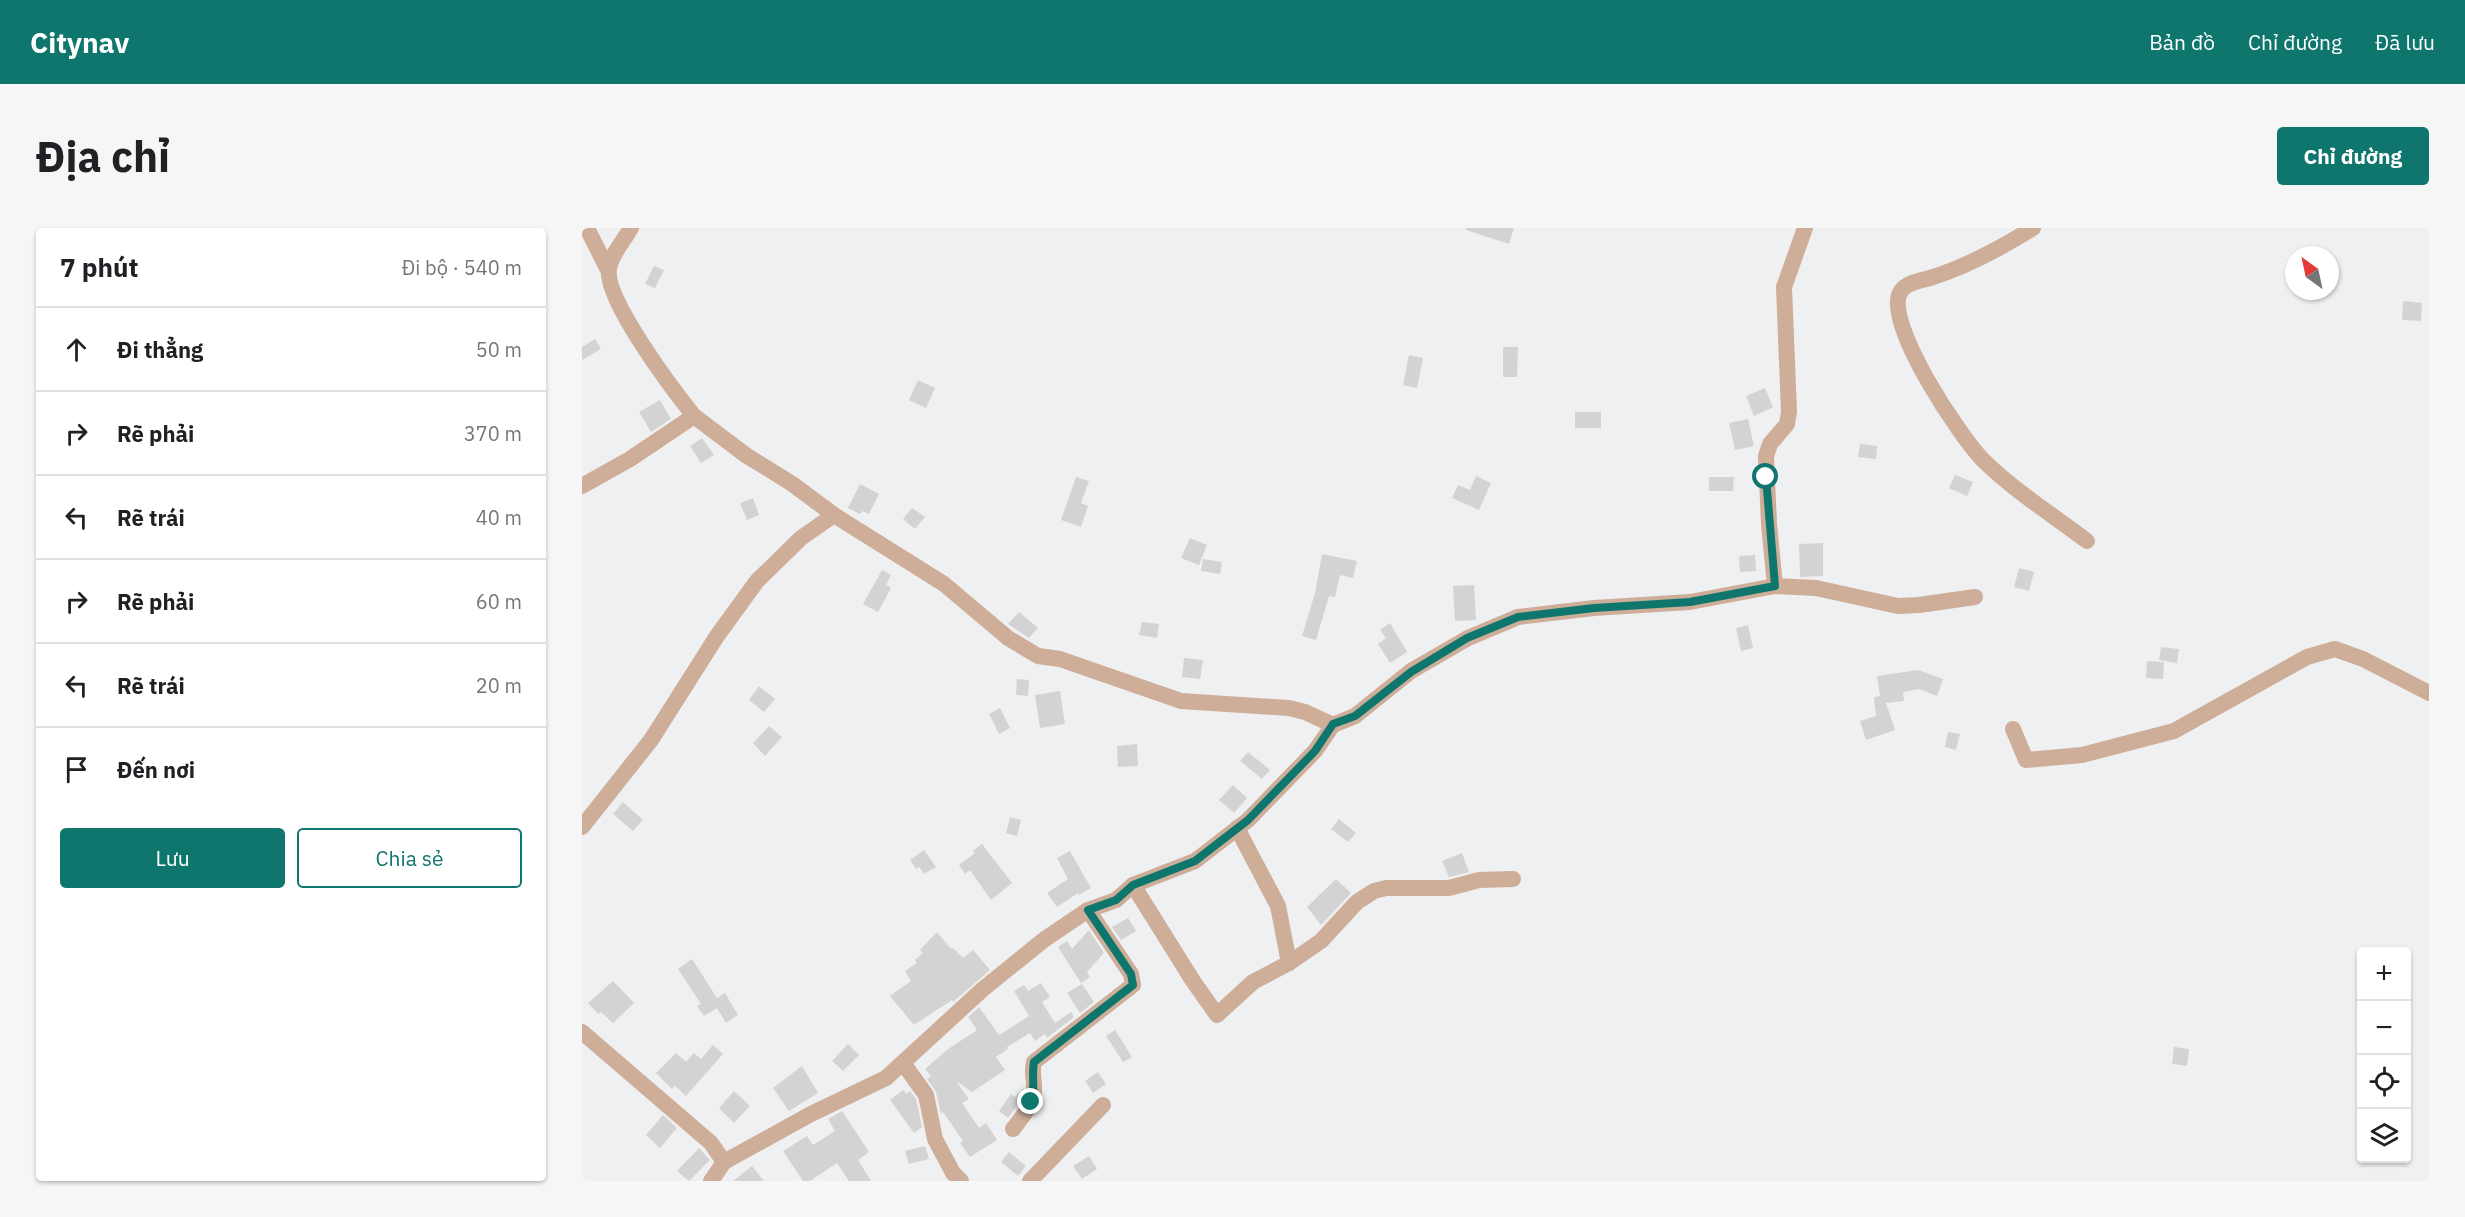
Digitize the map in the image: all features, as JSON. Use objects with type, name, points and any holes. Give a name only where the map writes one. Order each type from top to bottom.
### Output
[{"type":"street","points":[[587,228],[608,270],[610,281],[628,321],[658,369],[694,416],[747,456],[791,483],[834,515],[944,584],[1008,638],[1038,656],[1060,659],[1181,701],[1289,708],[1333,724]]},
{"type":"street","points":[[608,270],[613,256],[631,228]]},
{"type":"street","points":[[1775,586],[1766,456],[1770,444],[1787,424],[1789,412],[1784,287],[1805,228]]},
{"type":"street","points":[[2032,228],[2004,245],[1953,270],[1908,285],[1902,290],[1898,304],[1904,332],[1922,369],[1964,439],[2002,478],[2087,541]]},
{"type":"street","points":[[582,486],[630,459],[694,416]]},
{"type":"street","points":[[582,827],[651,740],[717,636],[757,581],[801,538],[834,515]]},
{"type":"street","points":[[711,1181],[724,1162],[811,1114],[886,1078],[983,989],[1045,939],[1088,910],[1116,900],[1133,885],[1195,861],[1248,820],[1315,751],[1333,724],[1355,716],[1411,672],[1467,638],[1518,617],[1594,608],[1690,602],[1775,586],[1825,590],[1898,606],[1976,597]]},
{"type":"street","points":[[2013,729],[2026,760],[2082,755],[2174,731],[2307,657],[2335,649],[2363,659],[2429,693]]},
{"type":"street","points":[[1237,828],[1278,906],[1289,963]]},
{"type":"street","points":[[1133,885],[1192,981],[1216,1015],[1254,982],[1289,963],[1320,941],[1357,902],[1374,891],[1386,888],[1437,889],[1479,880],[1512,879]]},
{"type":"street","points":[[1013,1129],[1031,1102],[1034,1093],[1032,1071],[1034,1062],[1133,985],[1131,974],[1088,910]]},
{"type":"street","points":[[582,1032],[711,1143],[724,1162]]},
{"type":"street","points":[[903,1063],[926,1095],[935,1139],[953,1173],[960,1181]]},
{"type":"street","points":[[1039,1179],[1103,1105]]},
{"type":"building","points":[[1466,228],[1514,228],[1509,244],[1466,230]]},
{"type":"building","points":[[654,266],[664,270],[655,288],[645,284]]},
{"type":"building","points":[[2403,301],[2422,303],[2421,321],[2402,320]]},
{"type":"building","points":[[595,339],[601,349],[582,360],[582,347]]},
{"type":"building","points":[[1503,347],[1518,347],[1517,377],[1503,377]]},
{"type":"building","points":[[1409,355],[1423,358],[1417,388],[1403,385]]},
{"type":"building","points":[[918,380],[935,388],[926,408],[909,400]]},
{"type":"building","points":[[1765,388],[1773,407],[1754,416],[1746,396]]},
{"type":"building","points":[[660,400],[671,419],[651,432],[639,412]]},
{"type":"building","points":[[1575,412],[1601,412],[1601,428],[1575,428]]},
{"type":"building","points":[[1748,419],[1754,446],[1735,450],[1729,423]]},
{"type":"building","points":[[702,438],[714,455],[701,463],[690,446]]},
{"type":"building","points":[[1860,444],[1877,446],[1876,459],[1858,457]]},
{"type":"building","points":[[1955,475],[1973,482],[1967,496],[1949,488]]},
{"type":"building","points":[[1476,476],[1491,483],[1479,510],[1452,498],[1458,485],[1470,490]]},
{"type":"building","points":[[1076,477],[1089,481],[1081,503],[1088,506],[1081,527],[1061,520]]},
{"type":"building","points":[[1709,477],[1734,477],[1733,491],[1709,491]]},
{"type":"building","points":[[860,484],[879,494],[869,514],[862,511],[860,514],[848,508]]},
{"type":"building","points":[[753,498],[759,515],[747,520],[740,503]]},
{"type":"building","points":[[912,508],[925,517],[915,529],[903,519]]},
{"type":"building","points":[[1190,538],[1207,545],[1199,565],[1181,558]]},
{"type":"building","points":[[1823,543],[1823,576],[1800,577],[1799,544]]},
{"type":"building","points":[[1322,554],[1357,561],[1353,578],[1340,575],[1335,597],[1329,596],[1316,640],[1302,636],[1315,593]]},
{"type":"building","points":[[1755,555],[1756,571],[1740,572],[1739,556]]},
{"type":"building","points":[[1203,559],[1222,562],[1220,574],[1201,571]]},
{"type":"building","points":[[2019,568],[2034,572],[2029,591],[2014,587]]},
{"type":"building","points":[[882,570],[891,575],[886,585],[891,588],[878,612],[863,604]]},
{"type":"building","points":[[1474,585],[1476,620],[1455,621],[1453,586]]},
{"type":"building","points":[[1019,612],[1038,628],[1029,638],[1008,624]]},
{"type":"building","points":[[1142,622],[1159,624],[1157,638],[1139,635]]},
{"type":"building","points":[[1390,623],[1407,652],[1390,663],[1378,644],[1386,638],[1380,630]]},
{"type":"building","points":[[1748,625],[1753,648],[1741,651],[1736,628]]},
{"type":"building","points":[[2161,647],[2179,649],[2177,663],[2159,660]]},
{"type":"building","points":[[1184,658],[1203,660],[1200,679],[1182,677]]},
{"type":"building","points":[[2147,661],[2164,662],[2163,679],[2146,678]]},
{"type":"building","points":[[1918,670],[1943,679],[1937,696],[1919,689],[1903,692],[1904,701],[1886,703],[1895,730],[1866,740],[1860,721],[1876,716],[1874,697],[1880,696],[1877,676]]},
{"type":"building","points":[[1017,679],[1029,680],[1028,696],[1016,695]]},
{"type":"building","points":[[759,686],[775,699],[764,712],[749,700]]},
{"type":"building","points":[[1060,691],[1065,724],[1040,728],[1035,695]]},
{"type":"building","points":[[1000,708],[1010,728],[999,734],[989,714]]},
{"type":"building","points":[[769,726],[782,737],[765,756],[753,743]]},
{"type":"building","points":[[1948,732],[1960,734],[1956,750],[1945,747]]},
{"type":"building","points":[[1137,744],[1138,766],[1118,767],[1117,746]]},
{"type":"building","points":[[1248,752],[1270,770],[1262,779],[1240,761]]},
{"type":"building","points":[[1233,785],[1247,798],[1234,813],[1219,800]]},
{"type":"building","points":[[623,802],[643,820],[633,831],[613,814]]},
{"type":"building","points":[[1010,817],[1021,820],[1017,836],[1006,833]]},
{"type":"building","points":[[1339,819],[1356,833],[1348,842],[1331,829]]},
{"type":"building","points":[[982,844],[1012,883],[991,900],[970,870],[965,874],[959,865],[975,853],[973,851]]},
{"type":"building","points":[[924,850],[936,867],[924,874],[919,867],[916,869],[910,860]]},
{"type":"building","points":[[1070,851],[1091,888],[1079,895],[1078,893],[1057,907],[1047,893],[1068,879],[1057,858]]},
{"type":"building","points":[[1462,853],[1469,872],[1449,877],[1442,861]]},
{"type":"building","points":[[1336,879],[1351,893],[1321,925],[1307,907]]},
{"type":"building","points":[[1128,918],[1136,931],[1121,940],[1112,927]]},
{"type":"building","points":[[1089,930],[1104,953],[1087,972],[1090,977],[1081,983],[1058,947],[1067,941],[1072,949]]},
{"type":"building","points":[[937,932],[951,949],[953,948],[963,958],[973,950],[990,970],[953,1002],[952,1000],[914,1025],[890,996],[911,981],[905,971],[917,963],[915,960],[923,953],[920,950]]},
{"type":"building","points":[[692,959],[717,998],[725,993],[738,1015],[726,1023],[717,1008],[704,1016],[697,1006],[701,1004],[678,969]]},
{"type":"building","points":[[613,981],[634,1003],[613,1023],[601,1012],[598,1014],[588,1003]]},
{"type":"building","points":[[1041,983],[1050,997],[1042,1002],[1055,1023],[1071,1012],[1074,1017],[1047,1038],[1045,1034],[1035,1041],[1030,1033],[1007,1047],[1008,1049],[996,1057],[1005,1070],[972,1092],[956,1081],[969,1099],[962,1103],[979,1128],[986,1123],[997,1140],[970,1157],[960,1143],[963,1141],[943,1112],[941,1114],[936,1092],[927,1079],[931,1076],[925,1069],[948,1049],[977,1030],[968,1017],[979,1007],[999,1035],[1029,1016],[1014,991],[1024,985],[1028,991]]},
{"type":"building","points":[[1082,984],[1094,1002],[1080,1013],[1067,993]]},
{"type":"building","points":[[1115,1030],[1132,1057],[1123,1062],[1106,1036]]},
{"type":"building","points":[[848,1044],[859,1055],[843,1071],[832,1061]]},
{"type":"building","points":[[713,1045],[723,1054],[686,1096],[675,1086],[672,1089],[656,1073],[676,1053],[686,1062],[694,1053],[701,1059]]},
{"type":"building","points":[[2174,1047],[2189,1049],[2187,1066],[2172,1064]]},
{"type":"building","points":[[802,1066],[818,1093],[789,1111],[773,1088]]},
{"type":"building","points":[[1098,1072],[1106,1084],[1093,1093],[1085,1081]]},
{"type":"building","points":[[1024,1088],[1020,1101],[1008,1118],[999,1111],[1011,1094],[1015,1097]]},
{"type":"building","points":[[903,1090],[906,1094],[910,1091],[916,1099],[922,1127],[914,1133],[890,1100]]},
{"type":"building","points":[[734,1091],[750,1106],[734,1123],[719,1108]]},
{"type":"building","points":[[842,1111],[869,1152],[858,1160],[871,1181],[849,1181],[837,1163],[810,1181],[803,1181],[783,1151],[807,1136],[813,1145],[835,1131],[828,1119]]},
{"type":"building","points":[[663,1115],[677,1128],[660,1148],[646,1135]]},
{"type":"building","points":[[925,1146],[929,1159],[909,1164],[905,1151]]},
{"type":"building","points":[[699,1148],[710,1160],[689,1181],[677,1171]]},
{"type":"building","points":[[1009,1152],[1026,1166],[1018,1176],[1001,1162]]},
{"type":"building","points":[[1089,1156],[1097,1169],[1082,1179],[1073,1166]]},
{"type":"building","points":[[752,1166],[764,1181],[733,1181]]},
{"type":"route","points":[[1031,1102],[1034,1093],[1032,1071],[1034,1062],[1133,985],[1131,974],[1088,910],[1116,900],[1133,885],[1195,861],[1248,820],[1315,751],[1333,724],[1355,716],[1411,672],[1467,638],[1518,617],[1594,608],[1690,602],[1775,586],[1766,477]]}]
